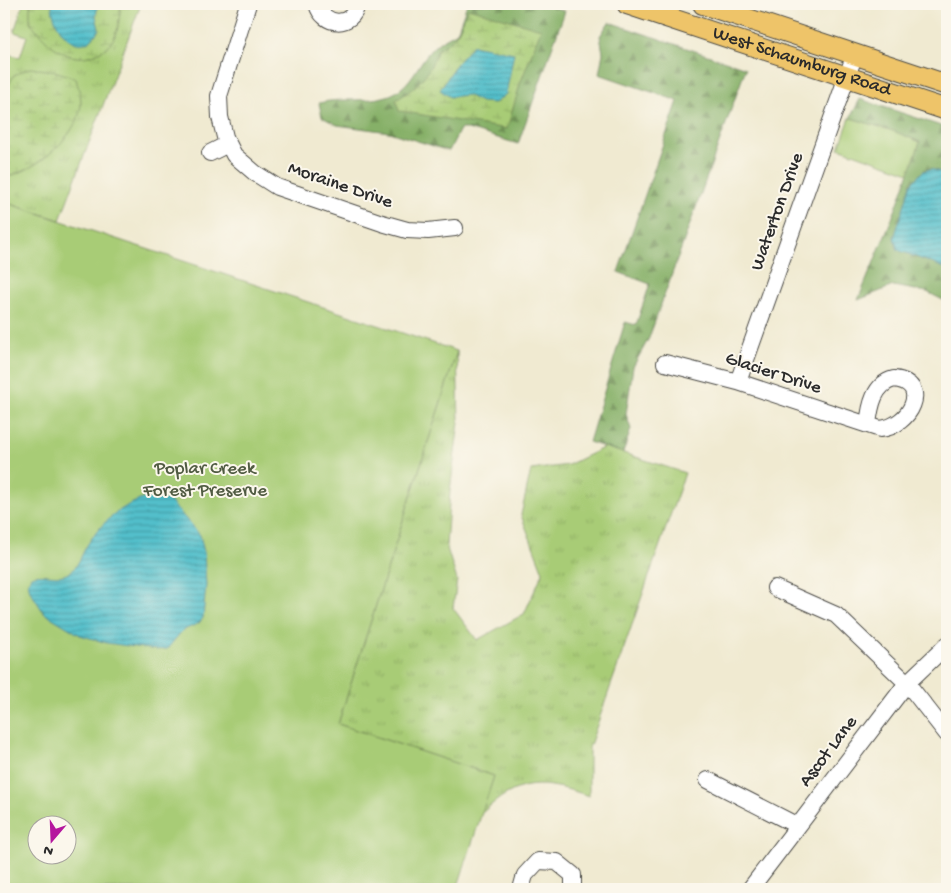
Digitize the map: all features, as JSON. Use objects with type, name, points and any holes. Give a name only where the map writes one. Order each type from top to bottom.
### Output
[{"type":"main road","name":"West Schaumburg Road","points":[[627,4],[655,8],[847,77],[947,110]]},
{"type":"main road","name":"West Schaumburg Road","points":[[703,4],[947,85]]},
{"type":"street","name":"Moraine Drive","points":[[248,4],[219,96],[220,117],[228,144],[234,155],[255,173],[277,187],[407,230],[428,231],[455,228]]},
{"type":"street","points":[[317,4],[323,16],[335,22],[348,20],[353,15],[358,4]]},
{"type":"street","name":"Waterton Drive","points":[[738,382],[855,54]]},
{"type":"street","points":[[210,153],[228,144]]},
{"type":"street","name":"Glacier Drive","points":[[665,363],[738,382],[868,425]]},
{"type":"street","points":[[775,588],[836,615],[906,684],[947,734]]},
{"type":"street","name":"Ascot Lane","points":[[750,889],[906,684],[947,645]]},
{"type":"street","points":[[708,780],[798,826]]},
{"type":"street","points":[[521,889],[525,875],[538,861],[557,862],[573,875],[573,889]]},
{"type":"green space","points":[[23,4],[141,4],[60,220],[4,202],[4,60],[6,54],[20,57],[27,36],[14,32]]},
{"type":"green space","points":[[30,4],[121,4],[117,31],[114,39],[101,51],[86,57],[68,55],[51,45],[30,22]]},
{"type":"green space","points":[[467,4],[544,4],[565,11],[518,144],[468,129],[460,129],[449,151],[389,132],[337,125],[322,117],[319,103],[336,100],[379,98],[396,92],[403,87],[430,50],[439,42],[457,32]]},
{"type":"green space","points":[[468,8],[541,29],[520,84],[507,129],[399,111],[396,100],[411,90],[422,79],[438,49],[450,41],[458,32]]},
{"type":"green space","points":[[609,22],[746,68],[649,338],[633,367],[626,414],[631,429],[623,453],[589,442],[625,322],[636,325],[650,284],[618,272],[678,101],[599,74],[603,53],[600,36]]},
{"type":"green space","points":[[30,68],[54,71],[76,78],[81,98],[79,114],[74,126],[54,150],[29,168],[4,177],[4,93],[14,75]]},
{"type":"green space","points":[[860,99],[947,128],[947,302],[927,292],[893,286],[858,300],[895,211],[920,142],[893,131],[850,118]]},
{"type":"green space","points":[[850,118],[893,131],[920,142],[909,173],[839,148]]},
{"type":"green space","name":"Poplar Creek Forest Preserve","points":[[4,202],[457,351],[338,724],[494,776],[457,889],[4,889]]},
{"type":"green space","points":[[457,351],[459,422],[450,491],[446,545],[457,580],[453,608],[477,640],[524,614],[543,572],[521,515],[531,470],[568,465],[605,447],[685,473],[589,748],[589,796],[544,785],[519,788],[494,802],[481,814],[494,776],[338,724]]},
{"type":"water","points":[[52,4],[98,4],[96,16],[99,29],[92,39],[84,43],[76,43],[62,32],[57,24]]},
{"type":"water","points":[[473,45],[514,53],[506,94],[495,103],[481,102],[467,95],[450,97],[440,90],[457,63]]},
{"type":"water","points":[[931,169],[947,174],[947,269],[898,250],[894,238],[911,184],[923,171]]},
{"type":"water","points":[[145,498],[169,500],[200,535],[204,552],[206,585],[203,618],[199,623],[182,631],[167,649],[157,650],[107,643],[80,635],[44,613],[30,591],[28,582],[31,576],[41,574],[59,576],[72,571],[86,547],[104,523],[126,506]]}]
